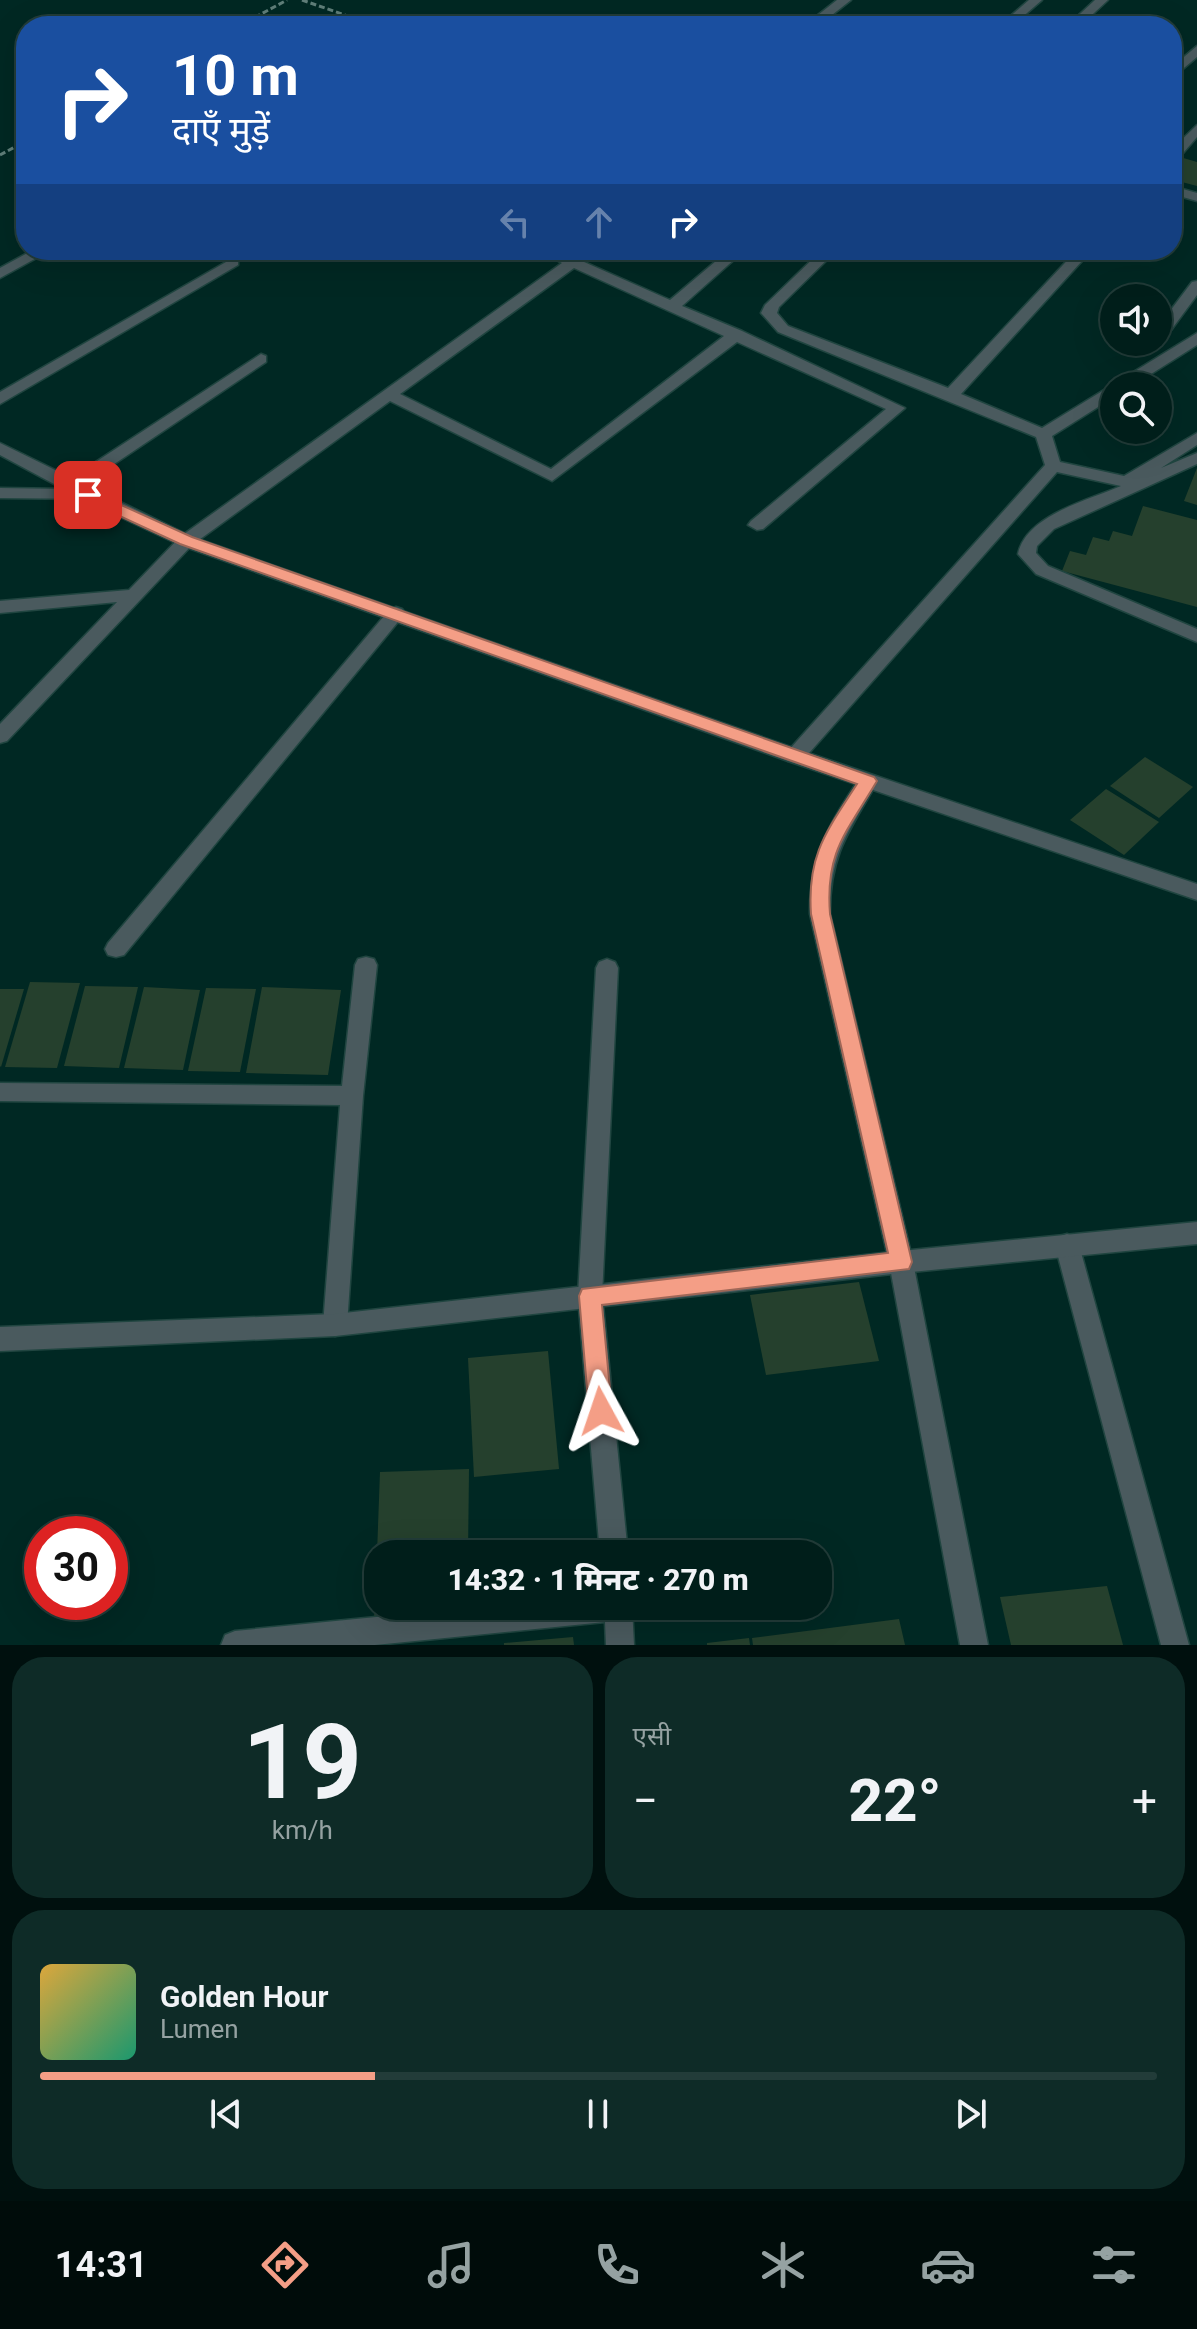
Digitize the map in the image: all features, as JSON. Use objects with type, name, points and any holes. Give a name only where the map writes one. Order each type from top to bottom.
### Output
[{"type":"street","points":[[823,16],[845,0]]},
{"type":"street","points":[[1017,16],[1036,0]]},
{"type":"street","points":[[1084,16],[1102,0]]},
{"type":"street","points":[[1182,64],[1197,50]]},
{"type":"street","points":[[1182,146],[1197,129]]},
{"type":"street","points":[[0,274],[26,260]]},
{"type":"street","points":[[566,260],[897,408],[757,525]]},
{"type":"street","points":[[671,307],[726,260]]},
{"type":"street","points":[[819,260],[772,305],[769,313],[783,329],[1043,434],[1053,466]]},
{"type":"street","points":[[951,395],[1076,260]]},
{"type":"street","points":[[0,399],[233,262]]},
{"type":"street","points":[[0,736],[186,541],[572,263]]},
{"type":"street","points":[[1172,319],[1197,285]]},
{"type":"street","points":[[388,394],[552,476],[737,334]]},
{"type":"street","points":[[1143,372],[1197,338]]},
{"type":"street","points":[[1131,372],[1143,356]]},
{"type":"street","points":[[0,493],[80,491],[261,359]]},
{"type":"street","points":[[1043,434],[1100,399]]},
{"type":"street","points":[[1053,466],[1127,482],[1197,438]]},
{"type":"street","points":[[0,448],[80,491],[186,541],[795,756],[1197,892]]},
{"type":"street","points":[[1197,458],[1048,525],[1029,544],[1027,554],[1042,570],[1197,636]]},
{"type":"street","points":[[795,756],[1053,466]]},
{"type":"street","points":[[0,607],[134,595]]},
{"type":"street","points":[[116,949],[396,613]]},
{"type":"street","points":[[868,781],[836,832],[822,862],[818,885],[820,914],[901,1262],[974,1645]]},
{"type":"street","points":[[335,1325],[352,1096],[366,965]]},
{"type":"street","points":[[607,968],[590,1296],[613,1540]]},
{"type":"street","points":[[0,1092],[352,1096]]},
{"type":"street","points":[[0,1339],[335,1325],[901,1262],[1197,1233]]},
{"type":"street","points":[[1067,1245],[1175,1645]]},
{"type":"street","points":[[235,1645],[481,1620]]},
{"type":"street","points":[[619,1620],[620,1645]]},
{"type":"path","points":[[257,16],[287,0]]},
{"type":"path","points":[[302,0],[348,16]]},
{"type":"building","points":[[1182,158],[1197,162],[1197,186],[1182,182]]},
{"type":"building","points":[[1197,468],[1197,505],[1184,501]]},
{"type":"building","points":[[1143,506],[1197,520],[1197,607],[1062,571],[1070,551],[1086,555],[1093,537],[1109,541],[1113,531],[1132,536]]},
{"type":"building","points":[[1145,757],[1193,787],[1159,818],[1110,786]]},
{"type":"building","points":[[1106,789],[1159,822],[1124,855],[1070,820]]},
{"type":"building","points":[[30,982],[80,983],[57,1068],[5,1067]]},
{"type":"building","points":[[85,986],[138,987],[119,1068],[64,1066]]},
{"type":"building","points":[[144,987],[200,990],[183,1070],[124,1068]]},
{"type":"building","points":[[262,987],[341,990],[328,1075],[246,1073]]},
{"type":"building","points":[[206,988],[256,989],[240,1072],[188,1071]]},
{"type":"building","points":[[0,989],[24,989],[1,1067],[0,1066]]},
{"type":"building","points":[[859,1282],[879,1361],[766,1375],[750,1295]]},
{"type":"building","points":[[548,1351],[559,1469],[474,1477],[468,1358]]},
{"type":"building","points":[[469,1469],[468,1540],[378,1540],[380,1472]]},
{"type":"building","points":[[1107,1586],[1123,1645],[1011,1645],[1000,1597]]},
{"type":"building","points":[[899,1619],[905,1645],[753,1645],[752,1638]]},
{"type":"building","points":[[573,1637],[574,1645],[504,1645],[504,1643]]},
{"type":"building","points":[[749,1638],[750,1645],[707,1645],[707,1643]]},
{"type":"route","points":[[88,495],[186,541],[868,781],[836,832],[822,862],[818,885],[820,914],[901,1262],[590,1296],[601,1411]]}]
